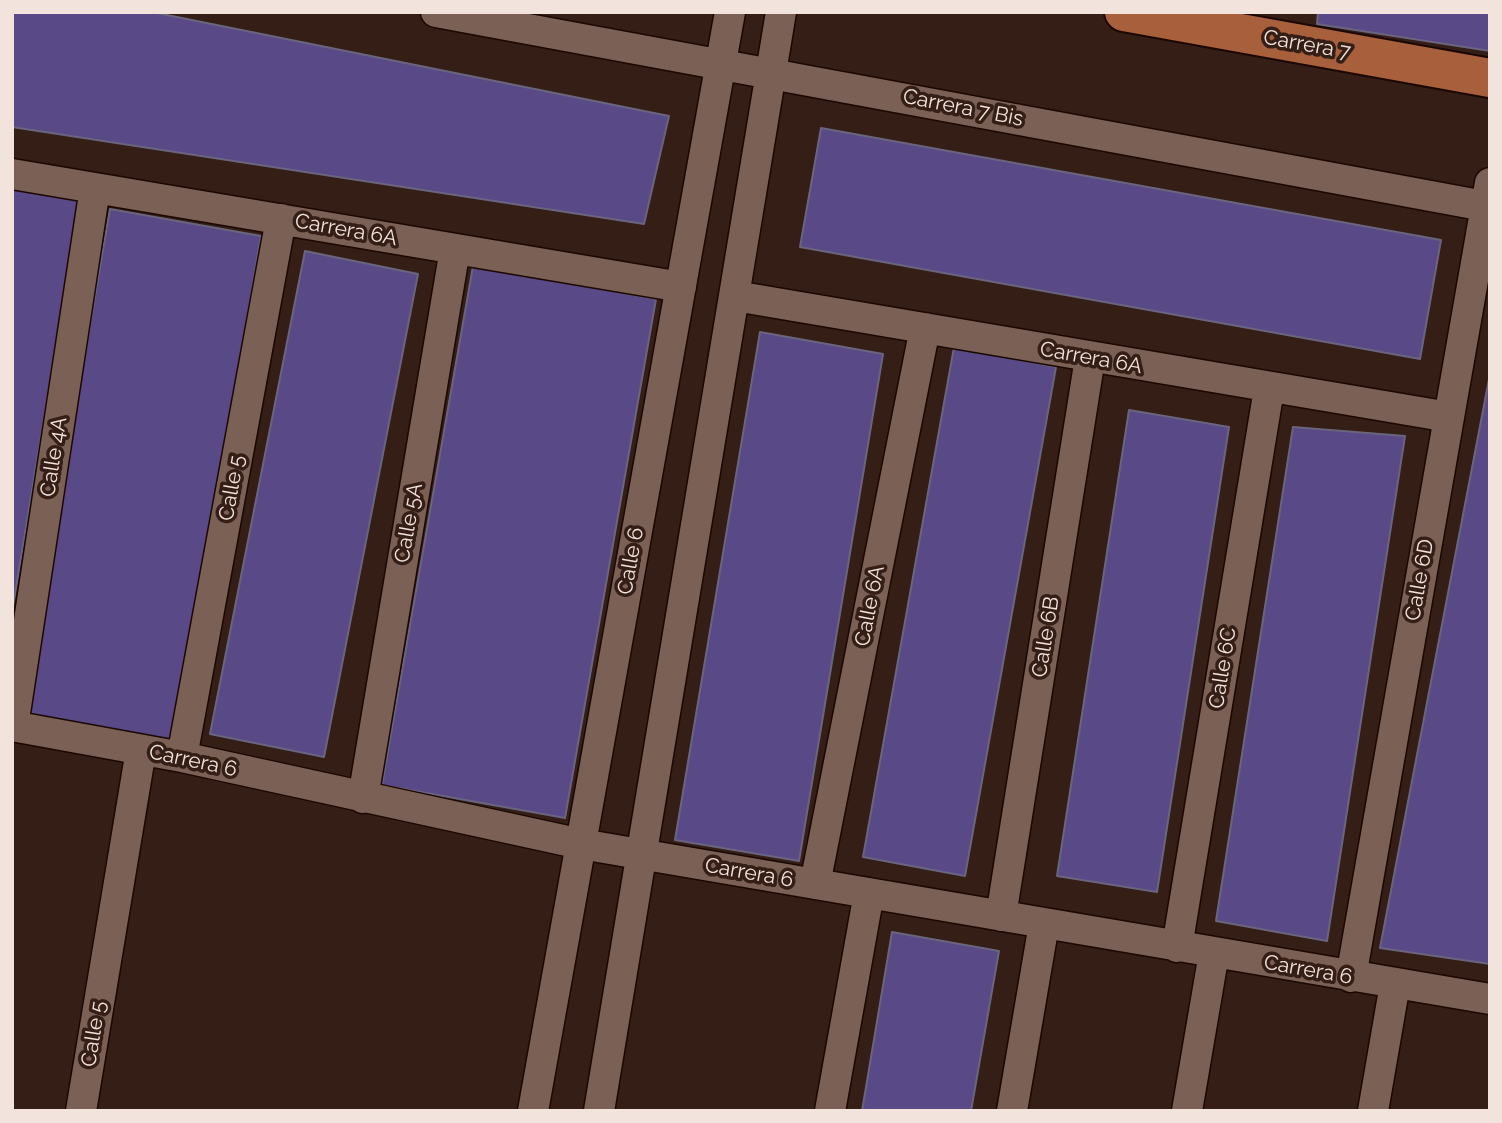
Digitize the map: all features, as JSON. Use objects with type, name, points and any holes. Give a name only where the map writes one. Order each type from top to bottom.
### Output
[{"type":"main road","name":"Carrera 7","points":[[1124,12],[1490,78]]},
{"type":"street","name":"Carrera 7 Bis","points":[[436,12],[1488,199]]},
{"type":"street","name":"Calle 6","points":[[533,1111],[730,12]]},
{"type":"street","points":[[599,1111],[781,12]]},
{"type":"street","name":"Carrera 6A","points":[[12,174],[681,287]]},
{"type":"street","name":"Calle 4A","points":[[13,726],[95,188]]},
{"type":"street","name":"Calle 6D","points":[[1351,977],[1488,199]]},
{"type":"street","name":"Calle 5","points":[[182,757],[281,219]]},
{"type":"street","name":"Calle 5A","points":[[363,798],[455,248]]},
{"type":"street","name":"Carrera 6A","points":[[735,296],[1269,389],[1449,417]]},
{"type":"street","name":"Calle 6A","points":[[815,884],[925,328]]},
{"type":"street","name":"Calle 6B","points":[[1001,916],[1090,358]]},
{"type":"street","name":"Calle 6C","points":[[1177,947],[1269,389]]},
{"type":"street","name":"Carrera 6","points":[[13,726],[182,757],[580,844],[1490,999]]},
{"type":"street","name":"Calle 5","points":[[81,1111],[141,750]]},
{"type":"street","points":[[830,1111],[869,893]]},
{"type":"street","points":[[1012,1111],[1044,924]]},
{"type":"street","points":[[1187,1111],[1214,953]]},
{"type":"street","points":[[1373,1111],[1395,984]]},
{"type":"building","points":[[12,12],[152,12],[669,116],[644,224],[12,127]]},
{"type":"building","points":[[1318,12],[1490,12],[1490,51],[1317,24]]},
{"type":"building","points":[[821,128],[1441,240],[1420,359],[800,247]]},
{"type":"building","points":[[12,188],[80,200],[12,612]]},
{"type":"building","points":[[110,209],[261,236],[175,742],[23,715]]},
{"type":"building","points":[[305,251],[418,274],[324,757],[210,734]]},
{"type":"building","points":[[473,266],[656,299],[565,818],[382,785]]},
{"type":"building","points":[[760,332],[883,354],[799,861],[675,840]]},
{"type":"building","points":[[954,347],[1056,367],[965,876],[863,857]]},
{"type":"building","points":[[1490,374],[1490,964],[1380,948]]},
{"type":"building","points":[[1129,410],[1229,427],[1157,892],[1057,876]]},
{"type":"building","points":[[1293,427],[1405,436],[1327,941],[1216,921]]},
{"type":"building","points":[[892,932],[999,951],[971,1111],[862,1111]]}]
